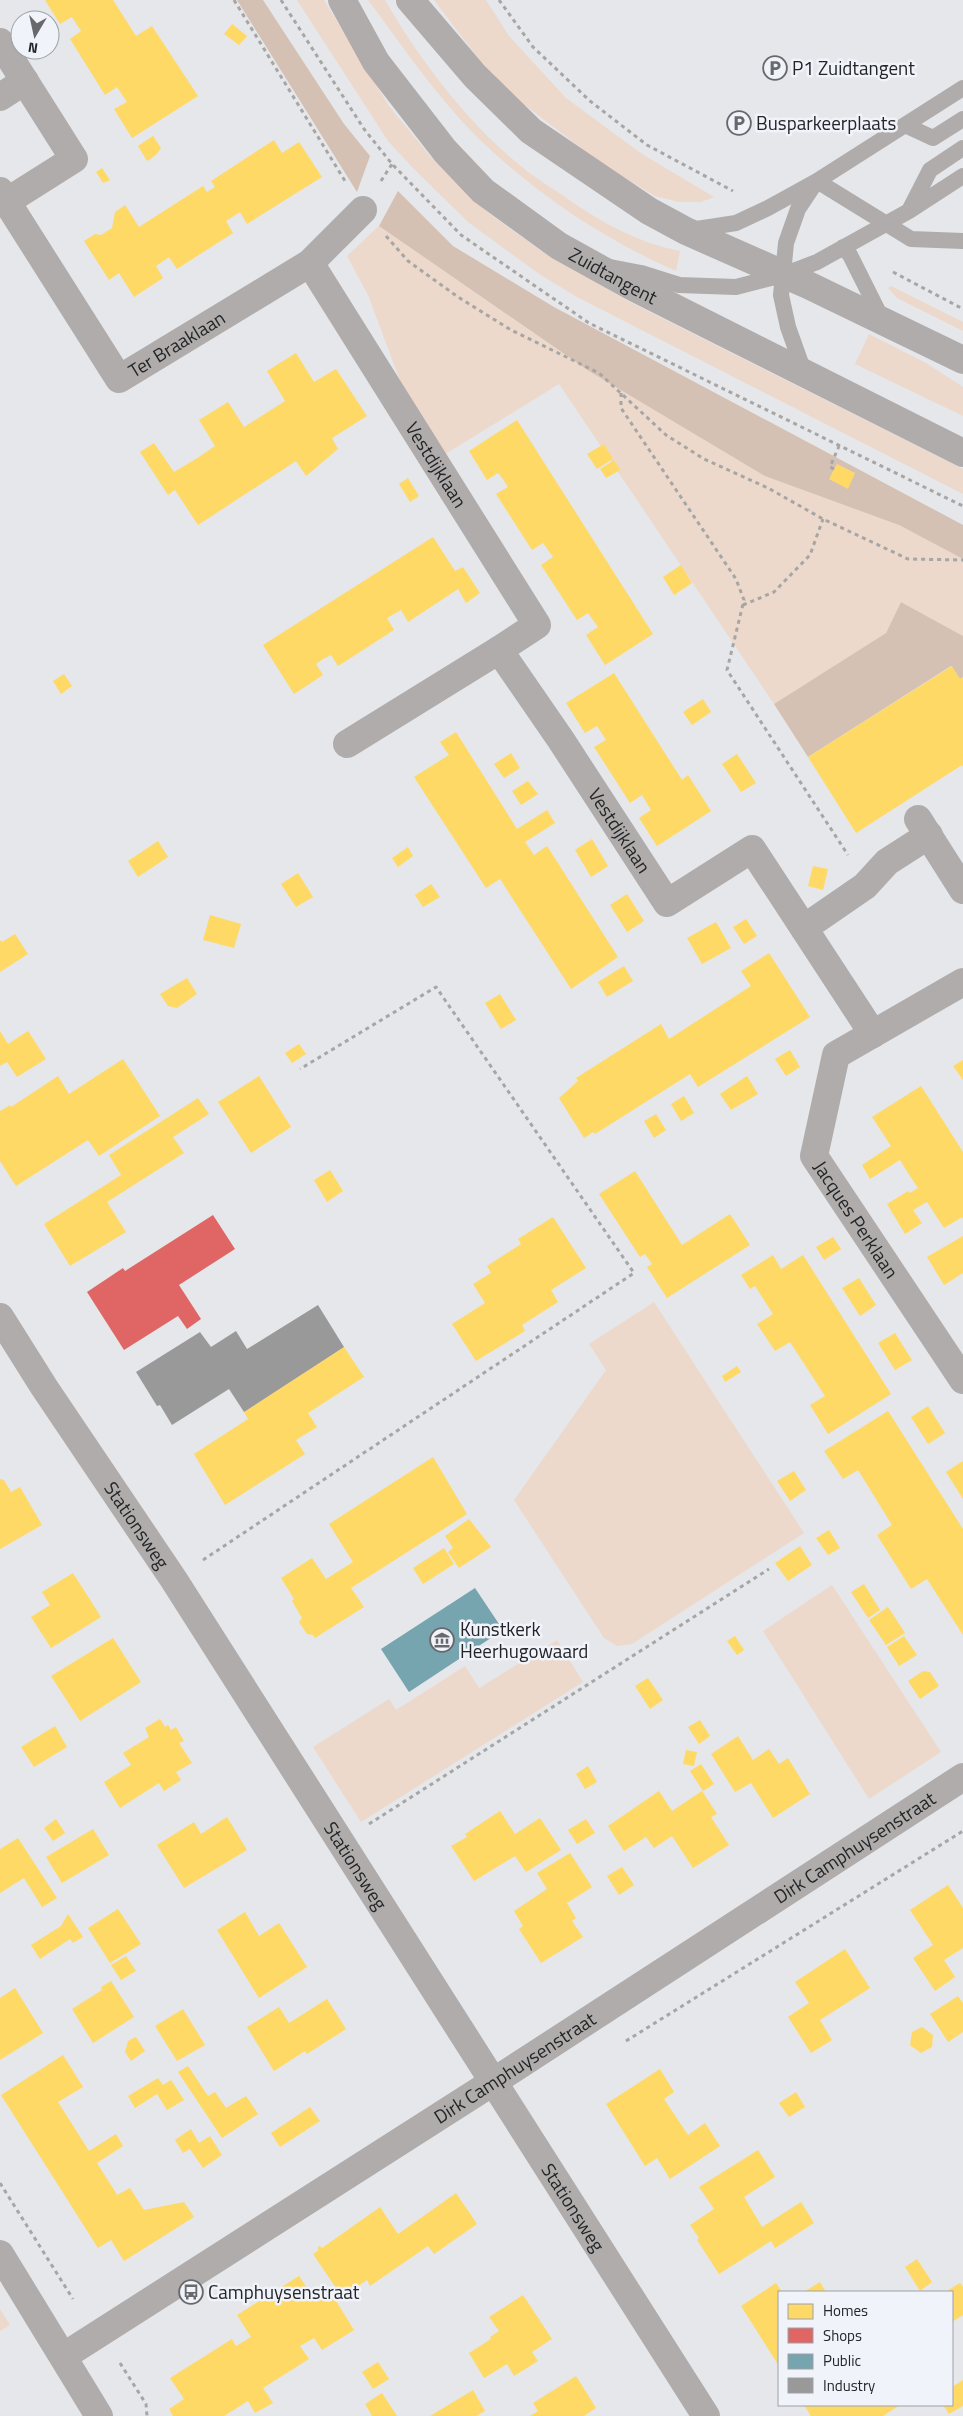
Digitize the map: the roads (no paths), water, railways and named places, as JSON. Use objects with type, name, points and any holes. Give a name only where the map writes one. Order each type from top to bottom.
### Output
[{"type":"street","name":"Zuidtangent","points":[[342,0],[376,62],[445,151],[483,191],[559,246],[588,263],[632,287],[963,453]]},
{"type":"street","points":[[410,0],[475,76],[531,131],[650,211],[686,231],[883,320],[963,360]]},
{"type":"street","points":[[0,42],[74,159],[3,197]]},
{"type":"street","points":[[0,97],[25,81]]},
{"type":"street","name":"Ter Braaklaan","points":[[3,197],[119,379],[310,263],[362,210]]},
{"type":"street","name":"Vestdijklaan","points":[[310,263],[537,625],[347,744]]},
{"type":"street","name":"Vestdijklaan","points":[[499,650],[561,740],[667,903],[752,849],[804,928]]},
{"type":"street","points":[[873,1034],[804,928],[865,886],[924,827],[963,890]]},
{"type":"street","name":"Jacques Perklaan","points":[[963,982],[836,1056],[814,1156],[963,1380]]},
{"type":"street","name":"Stationsweg","points":[[0,1317],[44,1387],[174,1580],[706,2416]]},
{"type":"street","name":"Dirk Camphuysenstraat","points":[[64,2356],[493,2082],[963,1777]]},
{"type":"street","points":[[0,2254],[99,2416]]},
{"type":"lane","points":[[686,231],[736,223],[817,181],[963,88]]},
{"type":"lane","points":[[905,125],[933,138],[963,119]]},
{"type":"lane","points":[[909,211],[930,170],[963,148]]},
{"type":"lane","points":[[588,263],[641,272],[679,285],[736,287],[783,275],[816,262],[909,211],[963,176]]},
{"type":"lane","points":[[817,181],[911,239],[963,241]]},
{"type":"lane","points":[[804,372],[788,327],[781,295],[786,243],[798,209],[817,181]]},
{"type":"lane","points":[[843,247],[850,255],[883,320]]},
{"type":"place","name":"P1 Zuidtangent","points":[[775,68]]},
{"type":"place","name":"Busparkeerplaats","points":[[739,123]]},
{"type":"place","name":"Kunstkerk Heerhugowaard","points":[[442,1640]]},
{"type":"place","name":"Camphuysenstraat","points":[[191,2292]]}]
